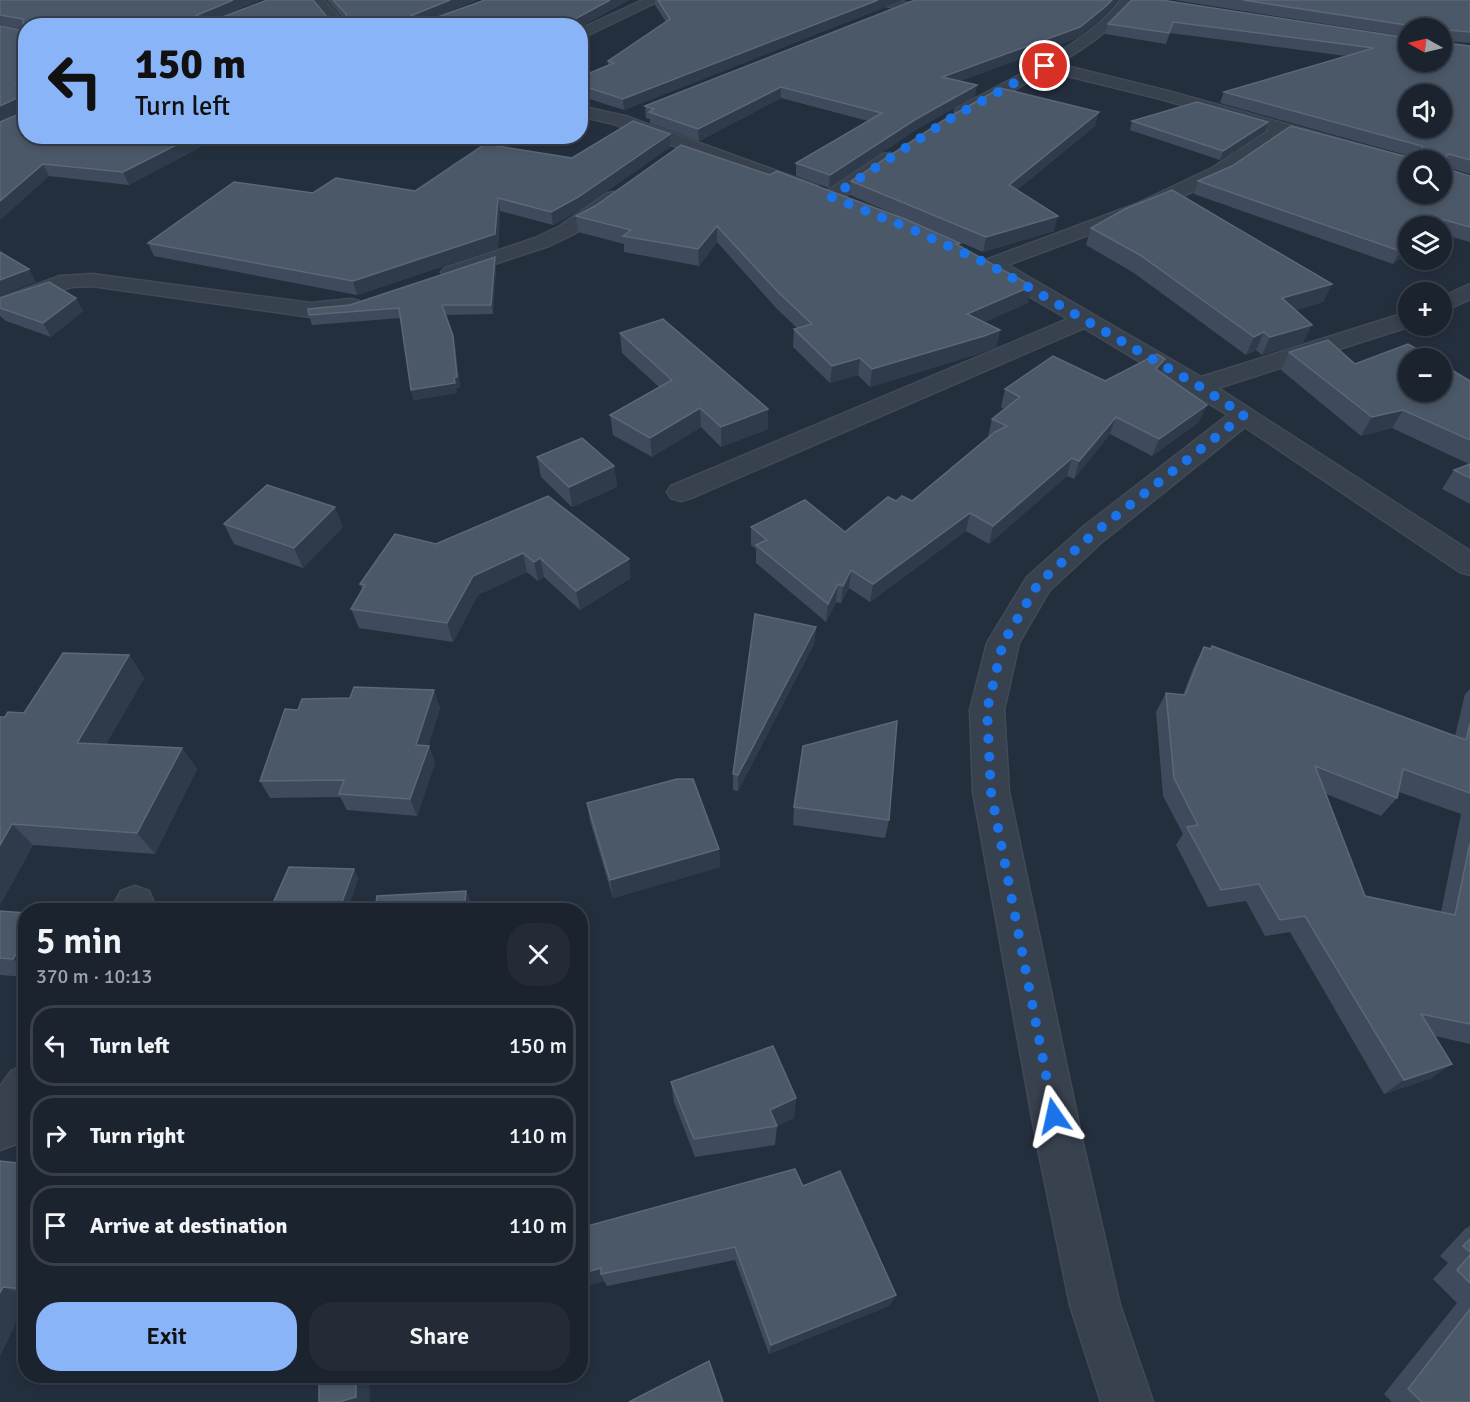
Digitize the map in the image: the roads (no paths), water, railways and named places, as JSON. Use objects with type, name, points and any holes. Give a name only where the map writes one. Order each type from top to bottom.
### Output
[{"type":"street","points":[[317,0],[333,18]]},
{"type":"street","points":[[588,31],[654,0]]},
{"type":"street","points":[[948,120],[1045,66],[1112,20],[1135,1]]},
{"type":"street","points":[[882,8],[914,3]]},
{"type":"street","points":[[1045,66],[1162,94],[1398,161]]},
{"type":"street","points":[[619,120],[641,111]]},
{"type":"street","points":[[588,113],[619,120],[841,201],[899,152]]},
{"type":"street","points":[[1284,128],[1219,172],[1143,208],[980,260],[1199,386],[1470,565]]},
{"type":"street","points":[[670,158],[688,145]]},
{"type":"street","points":[[430,279],[542,242],[567,230],[633,184]]},
{"type":"street","points":[[0,305],[57,284],[92,280],[311,310],[342,308],[374,298]]},
{"type":"street","points":[[1452,300],[1470,291]]},
{"type":"street","points":[[681,492],[1084,320]]},
{"type":"street","points":[[1199,386],[1398,322]]},
{"type":"street","points":[[1127,1402],[1095,1305],[1059,1139],[991,792],[987,710],[1003,643],[1038,584],[1093,534],[1244,415]]},
{"type":"street","points":[[0,1128],[18,1099]]}]
